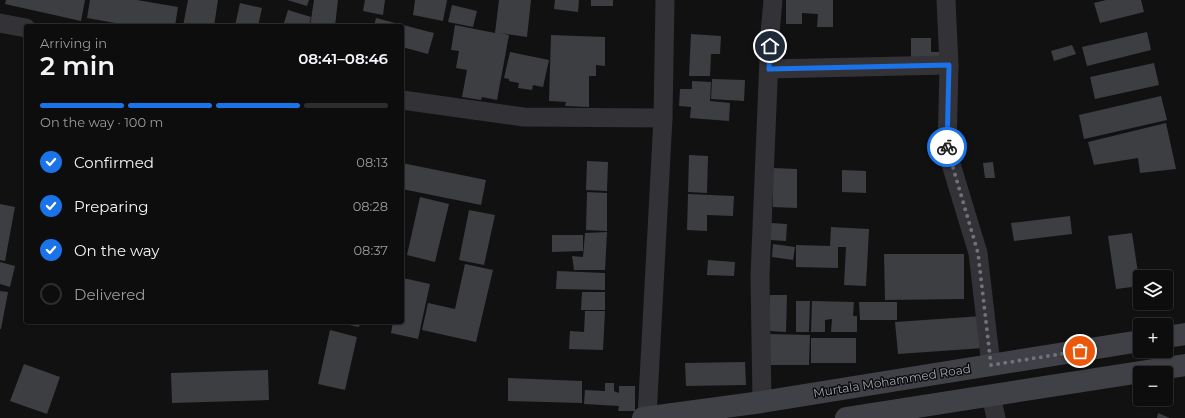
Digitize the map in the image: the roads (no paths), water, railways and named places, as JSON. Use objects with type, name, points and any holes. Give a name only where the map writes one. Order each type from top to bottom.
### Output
[{"type":"main road","points":[[1173,336],[1185,334]]},
{"type":"main road","name":"Murtala Mohammed Road","points":[[643,418],[762,402],[1133,342]]},
{"type":"main road","points":[[846,418],[991,394],[1185,365]]},
{"type":"street","points":[[647,418],[662,118],[665,0]]},
{"type":"street","points":[[762,402],[760,276],[773,0]]},
{"type":"street","points":[[946,0],[949,65],[947,151],[978,253],[991,365]]},
{"type":"street","points":[[0,23],[24,28]]},
{"type":"street","points":[[769,69],[949,65]]},
{"type":"street","points":[[404,100],[524,117],[662,118]]},
{"type":"street","points":[[991,394],[996,418]]}]
